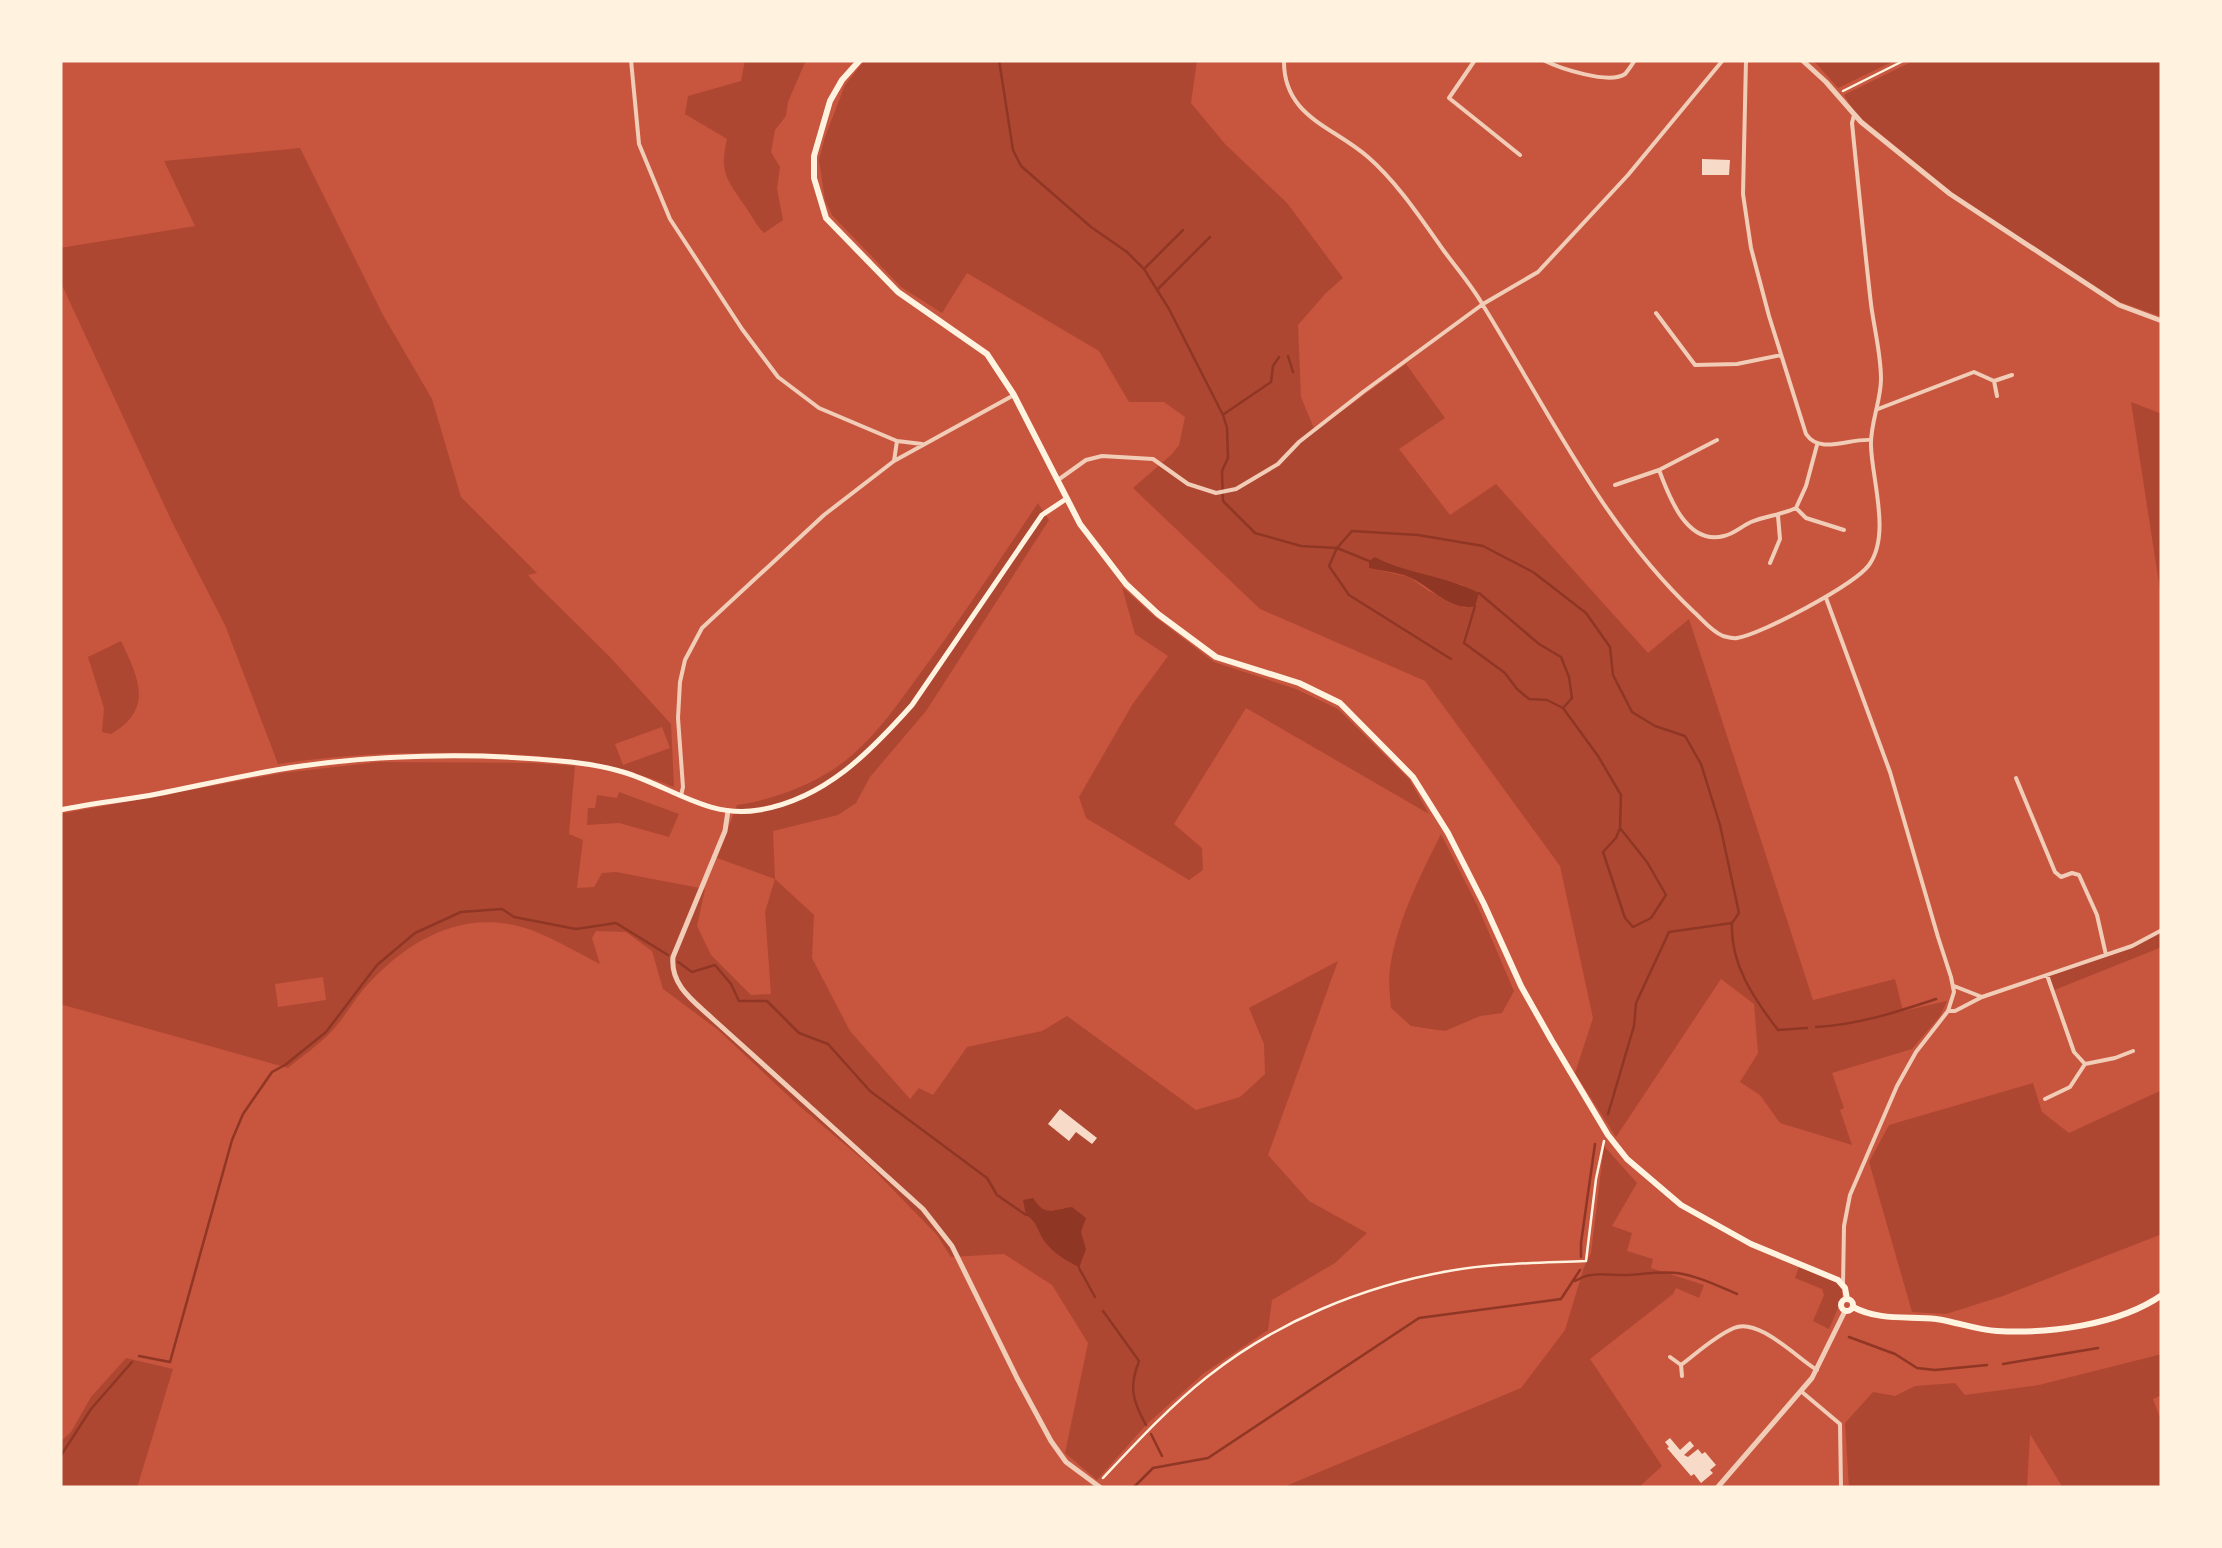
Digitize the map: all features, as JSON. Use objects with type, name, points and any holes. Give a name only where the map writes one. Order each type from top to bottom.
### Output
[{"type":"main road","points":[[860,60],[830,101],[814,156],[814,178],[826,218],[898,292],[987,354],[1014,395],[1080,524],[1126,584],[1158,614],[1216,656],[1299,683],[1340,703],[1412,777],[1448,833],[1521,986],[1579,1086],[1608,1135],[1643,1174],[1674,1200],[1738,1237],[1838,1280],[1848,1294],[1840,1305],[1874,1316],[1934,1319],[1999,1332],[2052,1329],[2099,1322],[2137,1309],[2162,1295]]},
{"type":"main road","points":[[60,810],[278,770],[395,758],[575,762],[622,772],[704,807],[728,812],[760,810],[831,782],[864,756],[912,706],[1042,514],[1066,498]]},
{"type":"street","points":[[631,60],[639,144],[670,220],[778,377],[819,408],[896,441],[922,444]]},
{"type":"street","points":[[1284,60],[1288,91],[1296,101],[1323,127],[1368,157],[1408,202],[1483,304],[1566,448],[1612,516],[1673,592],[1715,632],[1736,638],[1826,598],[1870,564],[1876,548],[1880,518],[1870,440],[1881,379],[1861,220],[1854,115]]},
{"type":"street","points":[[1475,60],[1448,98],[1520,156]]},
{"type":"street","points":[[1543,60],[1575,72],[1608,78],[1626,73],[1635,60]]},
{"type":"street","points":[[1058,480],[1086,460],[1102,456],[1154,459],[1188,484],[1216,492],[1232,490],[1278,464],[1322,424],[1483,304],[1538,272],[1628,175],[1722,60]]},
{"type":"street","points":[[1746,60],[1743,194],[1751,248],[1806,434],[1818,445],[1870,440]]},
{"type":"street","points":[[1802,60],[1854,115],[1945,191],[2119,305],[2162,322]]},
{"type":"street","points":[[1656,313],[1695,366],[1737,364],[1781,355]]},
{"type":"street","points":[[1878,409],[1974,372],[1994,381],[2012,374]]},
{"type":"street","points":[[1994,381],[1996,396]]},
{"type":"street","points":[[681,796],[680,682],[684,660],[702,628],[824,515],[894,461],[1014,395]]},
{"type":"street","points":[[1615,485],[1659,470],[1717,440]]},
{"type":"street","points":[[894,461],[896,441]]},
{"type":"street","points":[[1659,470],[1670,498],[1695,532],[1710,538],[1728,536],[1754,520],[1796,508],[1818,445]]},
{"type":"street","points":[[1796,508],[1806,518],[1844,530]]},
{"type":"street","points":[[1770,563],[1780,539],[1778,516]]},
{"type":"street","points":[[1826,598],[1882,746],[1953,986],[1946,1014],[1916,1052],[1897,1086],[1850,1195],[1844,1226],[1843,1285]]},
{"type":"street","points":[[2016,778],[2055,872],[2061,877],[2080,875],[2097,914],[2106,955]]},
{"type":"street","points":[[728,812],[725,831],[673,957],[674,978],[923,1208],[952,1246],[1051,1441],[1066,1462],[1099,1487]]},
{"type":"street","points":[[1946,1014],[2132,946],[2162,930]]},
{"type":"street","points":[[2047,975],[2074,1052],[2085,1064]]},
{"type":"street","points":[[1953,986],[1982,998]]},
{"type":"street","points":[[2046,1100],[2070,1087],[2085,1064],[2133,1051]]},
{"type":"street","points":[[1718,1488],[1802,1392],[1849,1309]]},
{"type":"street","points":[[1681,1365],[1736,1326],[1748,1326],[1777,1340],[1817,1370]]},
{"type":"street","points":[[1670,1358],[1681,1365]]},
{"type":"street","points":[[1681,1365],[1682,1376]]},
{"type":"street","points":[[1802,1392],[1840,1424],[1842,1488]]},
{"type":"street","points":[[1724,1481],[1729,1488]]},
{"type":"path","points":[[1837,94],[1905,60]]},
{"type":"path","points":[[1099,1487],[1150,1428],[1207,1377],[1270,1336],[1324,1308],[1396,1283],[1448,1271],[1586,1261],[1601,1144],[1608,1135]]},
{"type":"shaded area","points":[[745,60],[806,60],[786,116],[775,130],[771,152],[780,167],[777,189],[783,220],[764,233],[726,175],[727,139],[685,114],[688,96],[741,81]]},
{"type":"shaded area","points":[[865,60],[1197,60],[1191,103],[1225,144],[1287,203],[1343,278],[1298,325],[1301,397],[1315,431],[1406,364],[1445,418],[1399,449],[1450,515],[1496,484],[1648,653],[1689,619],[1813,1000],[1895,979],[1903,1011],[1947,1001],[1940,1016],[1912,1049],[1832,1073],[1852,1145],[1780,1123],[1760,1095],[1740,1082],[1758,1053],[1754,1004],[1721,979],[1616,1137],[1575,1073],[1593,1018],[1560,866],[1425,681],[1260,609],[1133,488],[1179,445],[1185,417],[1164,402],[1129,402],[1099,351],[967,273],[942,313],[901,287],[832,215],[825,200],[819,160],[845,85]],"holes":[[[1375,557],[1405,570],[1463,585],[1465,608],[1409,577],[1369,568]]]},
{"type":"shaded area","points":[[1813,60],[1896,60],[1838,88]]},
{"type":"shaded area","points":[[1915,60],[2162,60],[2162,317],[2120,302],[2076,276],[1949,190],[1855,113],[1844,95]]},
{"type":"shaded area","points":[[300,148],[383,315],[432,399],[461,497],[537,573],[528,575],[671,724],[674,787],[598,764],[525,755],[397,753],[278,764],[225,625],[173,524],[60,281],[60,248],[195,226],[164,161]],"holes":[[[662,727],[670,748],[623,765],[615,744]]]},
{"type":"shaded area","points":[[2131,402],[2162,414],[2162,597],[2160,590]]},
{"type":"shaded area","points":[[1038,503],[1049,520],[926,711],[870,777],[856,803],[838,815],[773,831],[775,879],[717,858],[737,805],[770,798],[814,780],[839,766],[877,730],[950,633]]},
{"type":"shaded area","points":[[1375,557],[1479,593],[1475,606],[1458,605],[1409,577],[1369,568],[1369,561]]},
{"type":"shaded area","points":[[1122,587],[1214,662],[1296,689],[1338,709],[1409,779],[1429,814],[1246,708],[1174,824],[1202,848],[1203,870],[1189,880],[1086,818],[1079,797],[1132,705],[1168,656],[1135,634]]},
{"type":"shaded area","points":[[121,641],[137,681],[138,704],[125,724],[111,734],[102,732],[104,708],[88,657]]},
{"type":"shaded area","points":[[379,762],[575,766],[569,834],[583,840],[577,888],[594,887],[602,873],[616,872],[705,889],[697,926],[711,955],[751,995],[771,994],[765,912],[775,879],[814,915],[812,958],[850,1031],[910,1099],[919,1088],[933,1095],[967,1047],[1042,1031],[1067,1016],[1196,1110],[1240,1097],[1265,1074],[1264,1044],[1249,1008],[1338,961],[1268,1155],[1309,1201],[1367,1233],[1335,1263],[1272,1300],[1268,1330],[1204,1373],[1146,1425],[1097,1480],[1065,1453],[1088,1343],[1052,1285],[1004,1254],[951,1257],[937,1235],[868,1164],[717,1029],[663,989],[652,951],[626,932],[596,931],[592,938],[600,964],[531,930],[506,924],[482,922],[437,933],[417,943],[379,973],[329,1034],[288,1068],[60,1004],[60,814],[282,773]],"holes":[[[323,977],[326,1000],[278,1007],[275,984]],[[1039,1207],[1049,1212],[1063,1208],[1078,1268],[1053,1250],[1042,1236],[1037,1218]]]},
{"type":"shaded area","points":[[619,792],[679,814],[669,837],[619,823],[587,825],[588,808],[595,808],[597,795],[617,798]]},
{"type":"shaded area","points":[[1441,834],[1514,991],[1502,1013],[1480,1016],[1445,1031],[1411,1026],[1391,1008],[1389,983],[1393,950],[1404,916]]},
{"type":"shaded area","points":[[2162,930],[2162,947],[2052,991],[2047,975],[2132,946]]},
{"type":"shaded area","points":[[2033,1083],[2042,1112],[2069,1133],[2162,1090],[2162,1234],[1946,1314],[1912,1312],[1869,1162],[1889,1125]]},
{"type":"shaded area","points":[[1604,1146],[1637,1183],[1612,1226],[1632,1233],[1627,1251],[1653,1259],[1651,1268],[1704,1285],[1699,1298],[1676,1288],[1590,1359],[1662,1466],[1638,1488],[1281,1488],[1521,1388],[1565,1330],[1591,1253]]},
{"type":"shaded area","points":[[1033,1198],[1046,1210],[1072,1207],[1086,1218],[1081,1232],[1086,1249],[1079,1268],[1049,1246],[1026,1215],[1023,1200]]},
{"type":"shaded area","points":[[1799,1266],[1842,1286],[1842,1299],[1829,1329],[1813,1321],[1824,1295],[1822,1289],[1795,1278]]},
{"type":"shaded area","points":[[2162,1354],[2162,1395],[2153,1399],[2162,1423],[2162,1488],[2063,1488],[2030,1434],[2027,1488],[1849,1488],[1845,1423],[1873,1392],[1895,1396],[1915,1386],[1955,1383],[1965,1395],[2039,1385]]},
{"type":"shaded area","points":[[126,1358],[173,1369],[137,1488],[60,1488],[60,1442],[71,1432],[91,1397]]},
{"type":"building","points":[[1702,159],[1730,160],[1729,175],[1702,175]]},
{"type":"building","points":[[1060,1109],[1097,1138],[1092,1144],[1076,1132],[1069,1141],[1048,1124]]},
{"type":"building","points":[[1670,1438],[1680,1450],[1690,1441],[1694,1446],[1684,1455],[1688,1457],[1698,1449],[1702,1454],[1705,1452],[1716,1465],[1710,1470],[1713,1473],[1701,1483],[1694,1474],[1691,1476],[1667,1448],[1665,1442]]},
{"type":"waterway","points":[[999,60],[1013,150],[1021,166],[1144,269],[1223,415],[1228,458],[1222,471],[1223,501],[1255,533],[1301,546],[1337,548],[1369,561]]},
{"type":"waterway","points":[[1145,268],[1183,230]]},
{"type":"waterway","points":[[1158,289],[1210,237]]},
{"type":"waterway","points":[[1288,356],[1293,372]]},
{"type":"waterway","points":[[1224,414],[1271,382],[1279,357]]},
{"type":"waterway","points":[[1451,659],[1349,595],[1329,566],[1337,548],[1352,531],[1418,535],[1483,546],[1533,572],[1586,613],[1610,647],[1613,675],[1632,712],[1655,726],[1685,736],[1701,764],[1720,825],[1739,913],[1732,923],[1669,932],[1636,1003],[1634,1026],[1608,1114]]},
{"type":"waterway","points":[[1479,593],[1539,644],[1561,657],[1572,698],[1564,707]]},
{"type":"waterway","points":[[1475,606],[1464,643],[1505,673],[1529,699],[1547,700],[1563,708],[1621,795],[1620,828],[1647,862],[1666,895],[1651,918],[1633,927],[1625,918],[1603,852],[1620,828]]},
{"type":"waterway","points":[[139,1356],[170,1362],[232,1140],[243,1114],[272,1072],[326,1032],[377,965],[415,933],[461,912],[502,909],[514,917],[576,929],[616,923],[668,955]]},
{"type":"waterway","points":[[1732,923],[1739,967],[1769,1018],[1778,1030],[1807,1028]]},
{"type":"waterway","points":[[678,962],[692,972],[715,965],[739,1001],[767,1001],[799,1033],[828,1044],[870,1091],[987,1178],[997,1195],[1026,1215]]},
{"type":"waterway","points":[[1816,1027],[1862,1021],[1936,999]]},
{"type":"waterway","points":[[1581,1257],[1595,1144]]},
{"type":"waterway","points":[[1079,1268],[1095,1297]]},
{"type":"waterway","points":[[1133,1488],[1153,1468],[1208,1458],[1419,1318],[1561,1299],[1580,1270]]},
{"type":"waterway","points":[[1575,1281],[1594,1275],[1671,1272],[1737,1294]]},
{"type":"waterway","points":[[1103,1311],[1139,1361],[1134,1393],[1146,1425]]},
{"type":"waterway","points":[[1849,1337],[1895,1354],[1917,1368],[1987,1365]]},
{"type":"waterway","points":[[2003,1364],[2098,1348]]},
{"type":"waterway","points":[[60,1457],[91,1409],[132,1362]]},
{"type":"waterway","points":[[1151,1434],[1162,1456]]}]
